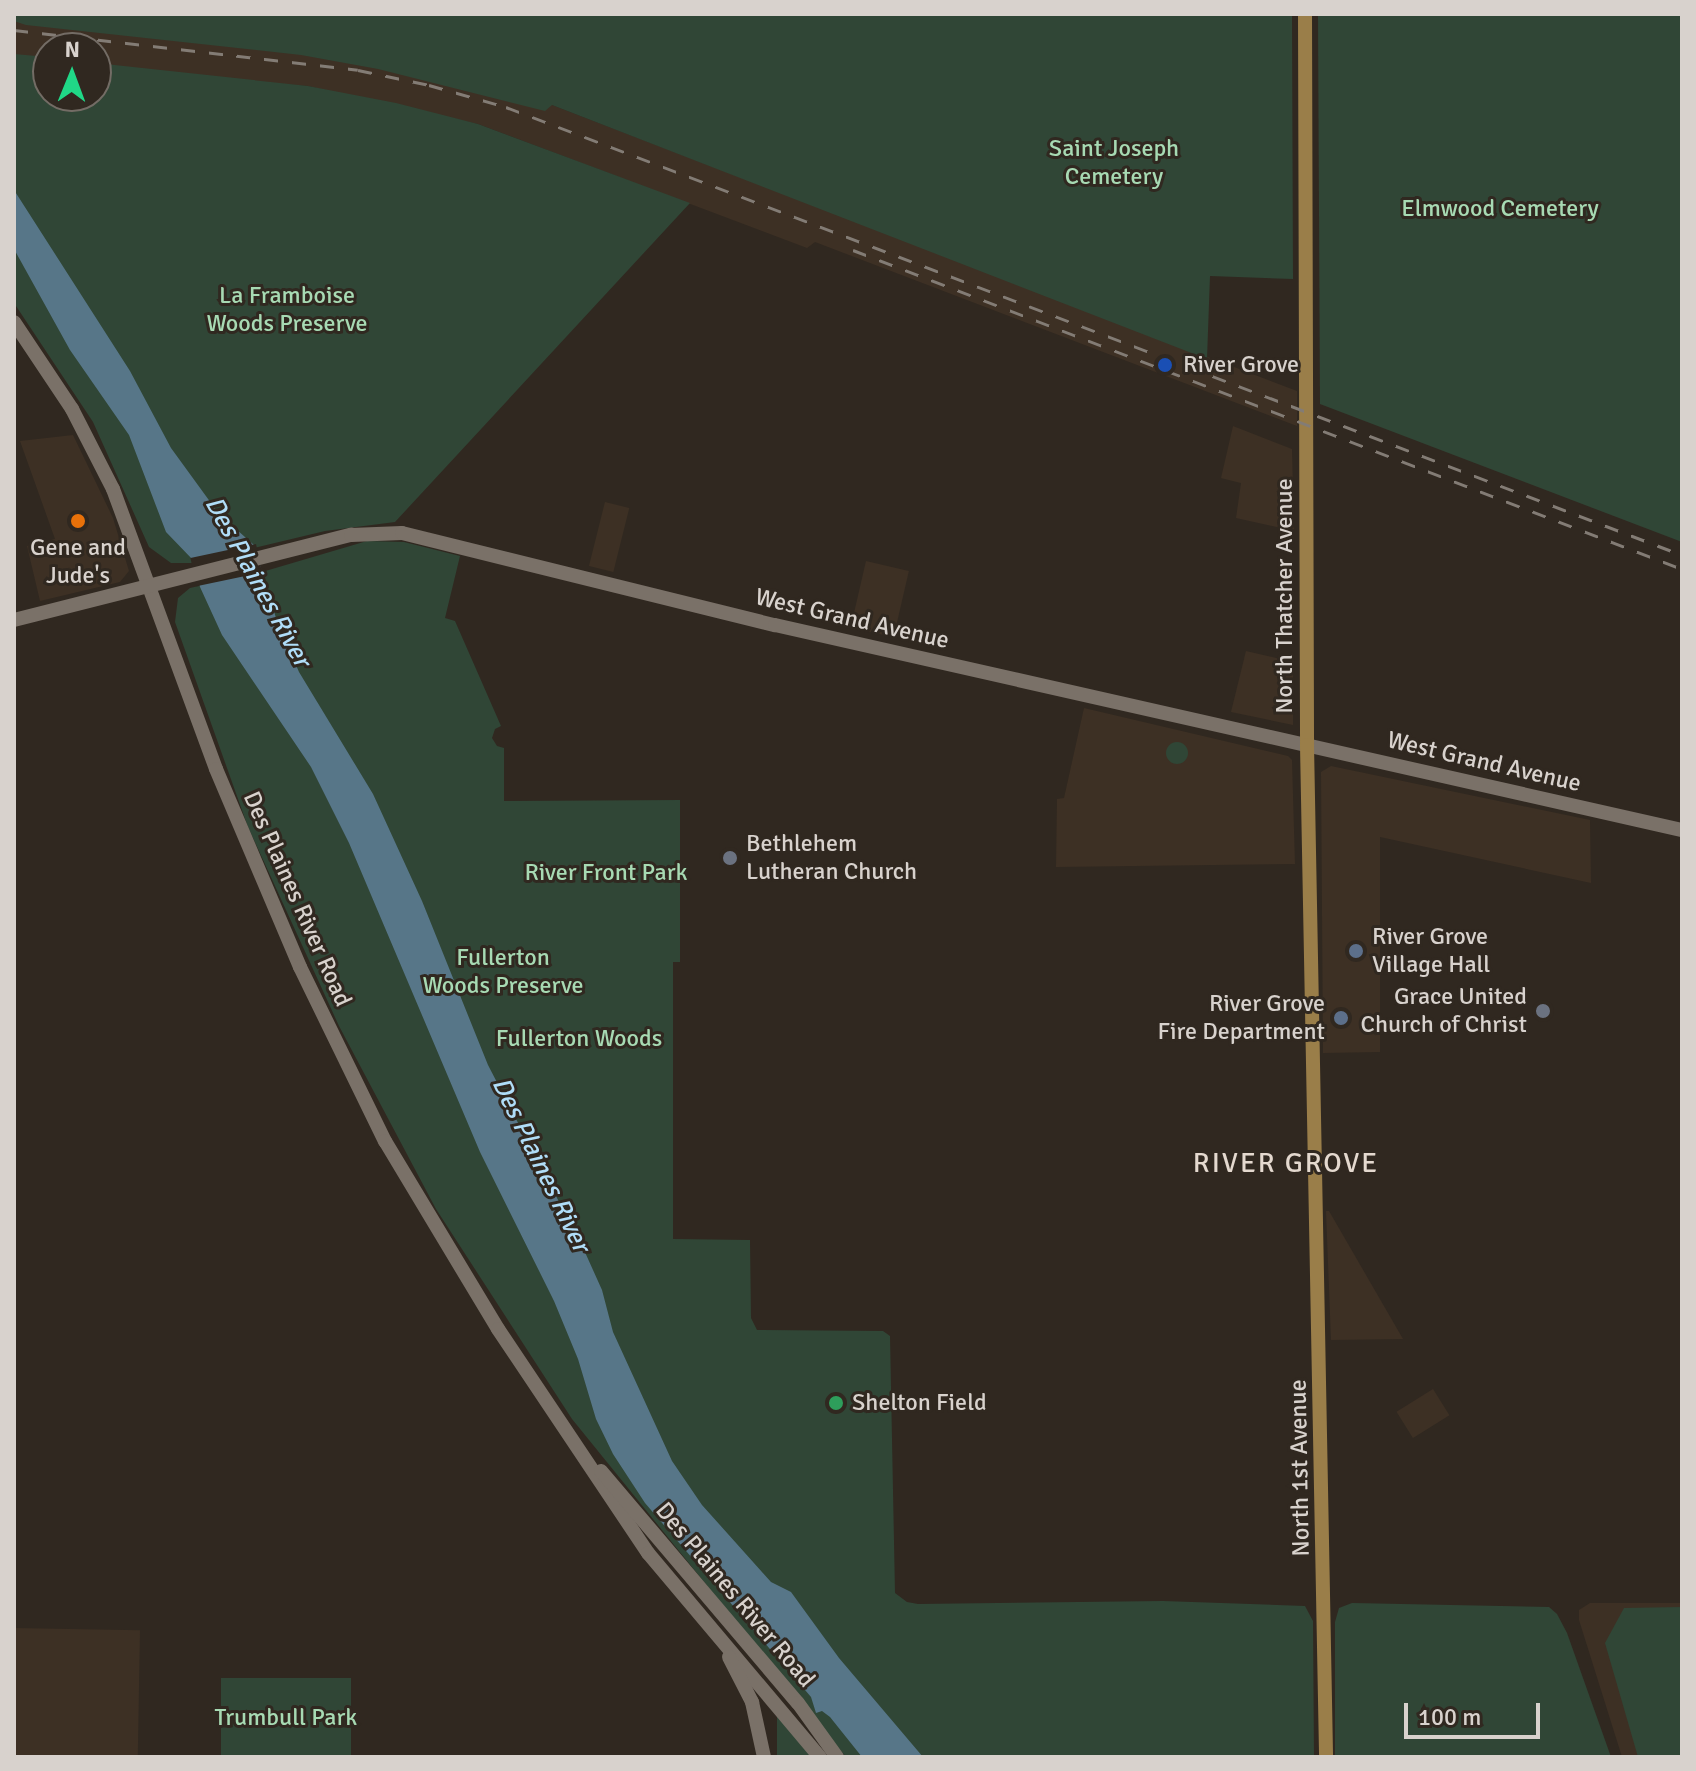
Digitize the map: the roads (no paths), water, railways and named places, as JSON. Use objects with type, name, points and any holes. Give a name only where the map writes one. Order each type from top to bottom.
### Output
[{"type":"main road","name":"North Thatcher Avenue","points":[[1305,14],[1307,745],[1316,1178]]},
{"type":"main road","name":"Des Plaines River Road","points":[[14,322],[54,380],[91,443],[113,489],[216,769],[294,953],[385,1141],[498,1329],[594,1467],[603,1472],[780,1683],[837,1757]]},
{"type":"main road","name":"West Grand Avenue","points":[[14,620],[351,535],[402,533],[765,623],[1682,830]]},
{"type":"main road","name":"North 1st Avenue","points":[[1316,1178],[1326,1757]]},
{"type":"main road","name":"Des Plaines River Road","points":[[594,1467],[595,1476],[648,1553],[820,1757]]},
{"type":"main road","points":[[717,1635],[752,1702],[764,1757]]},
{"type":"water","name":"Des Plaines River","points":[[14,190],[130,371],[171,448],[219,514],[254,545],[276,618],[299,672],[373,794],[422,901],[488,1065],[602,1290],[613,1332],[672,1461],[702,1505],[771,1582],[791,1592],[839,1658],[923,1757],[862,1757],[830,1717],[822,1711],[816,1713],[811,1697],[645,1503],[613,1454],[596,1419],[578,1359],[554,1301],[480,1152],[349,843],[311,767],[222,635],[200,587],[193,560],[166,532],[129,435],[70,350],[14,249]]},
{"type":"railway","points":[[14,30],[358,70],[429,85],[506,107],[1682,555]]},
{"type":"railway","points":[[853,250],[1682,569]]},
{"type":"place","name":"River Grove","points":[[1165,365]]},
{"type":"place","name":"Gene and Jude's","points":[[78,521]]},
{"type":"place","name":"Bethlehem Lutheran Church","points":[[730,858]]},
{"type":"place","name":"River Grove Village Hall","points":[[1356,951]]},
{"type":"place","name":"Grace United Church of Christ","points":[[1543,1011]]},
{"type":"place","name":"River Grove Fire Department","points":[[1341,1018]]},
{"type":"place","name":"Shelton Field","points":[[836,1403]]},
{"type":"district","name":"RIVER GROVE","points":[[1286,1163]]},
{"type":"park label","name":"Saint Joseph Cemetery","points":[[1114,163]]},
{"type":"park label","name":"Elmwood Cemetery","points":[[1500,209]]},
{"type":"park label","name":"La Framboise Woods Preserve","points":[[287,310]]},
{"type":"park label","name":"River Front Park","points":[[606,873]]},
{"type":"park label","name":"Fullerton Woods Preserve","points":[[503,972]]},
{"type":"park label","name":"Fullerton Woods","points":[[579,1039]]},
{"type":"park label","name":"Trumbull Park","points":[[286,1718]]}]
